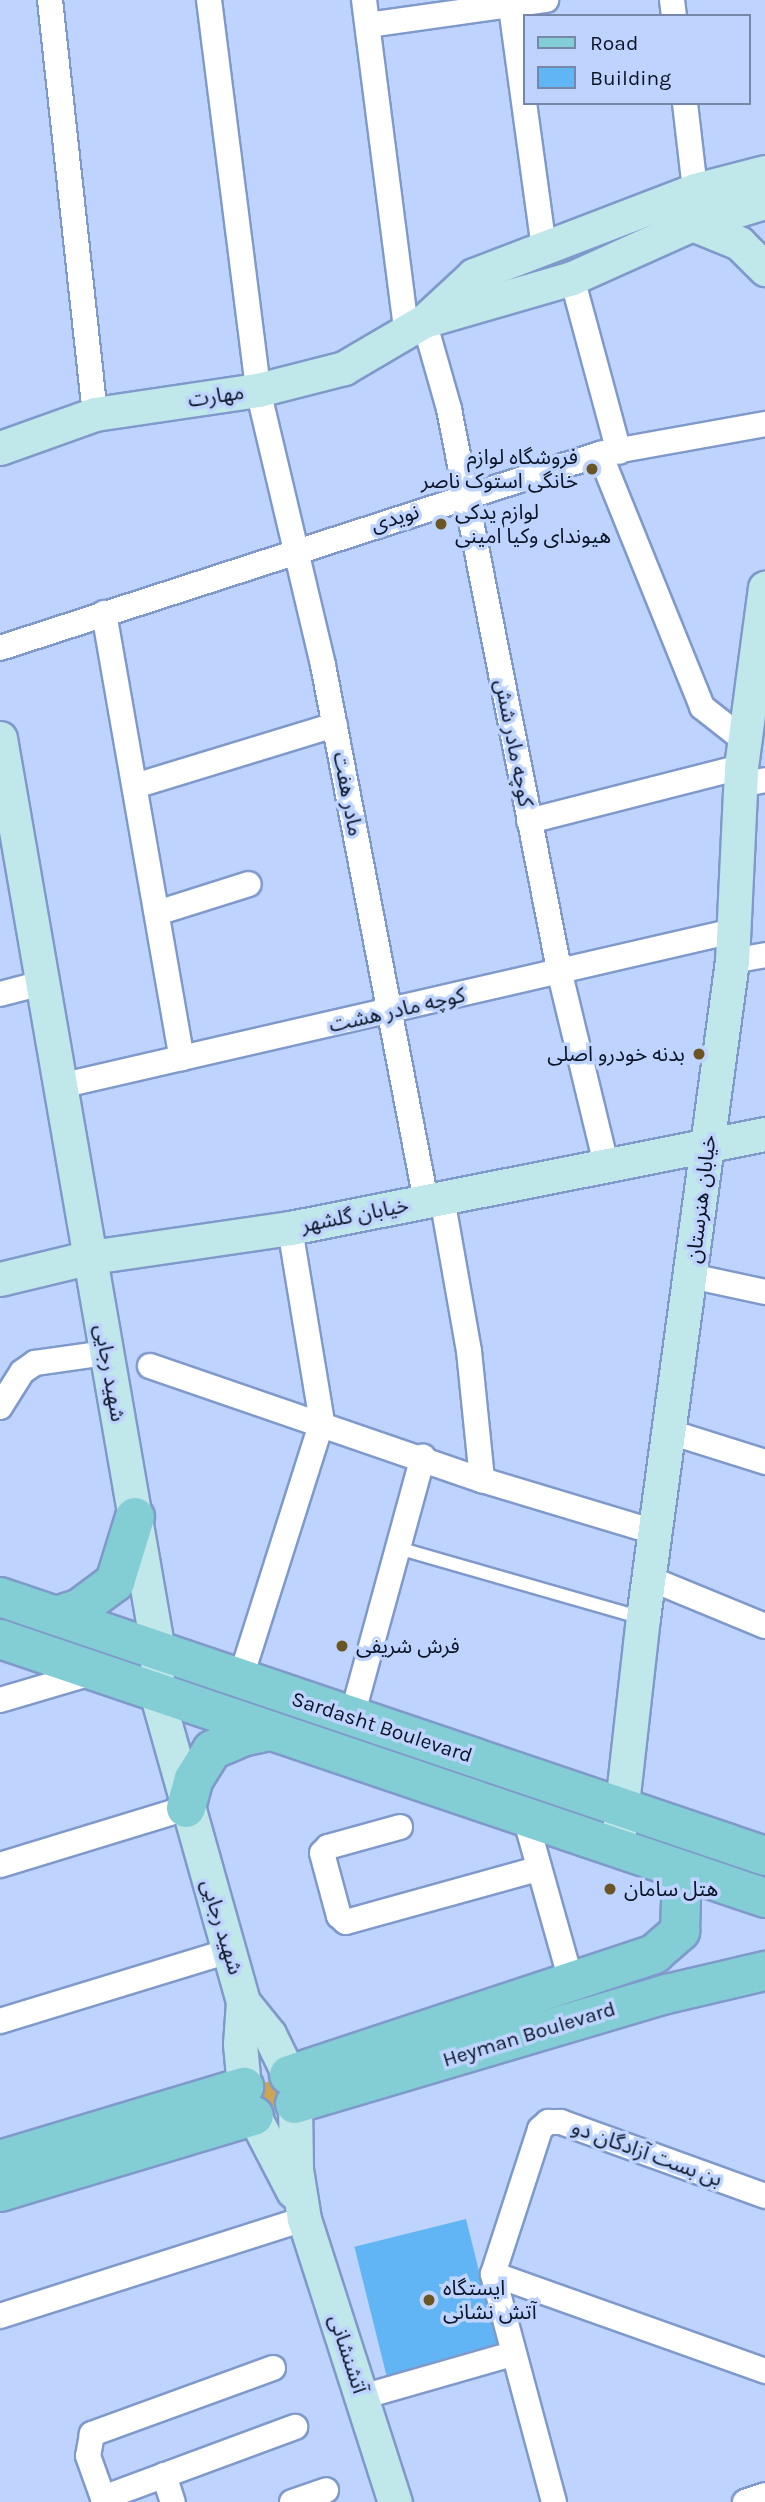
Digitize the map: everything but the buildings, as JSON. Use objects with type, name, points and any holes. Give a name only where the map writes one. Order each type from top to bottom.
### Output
[{"type":"main road","name":"مهارت","points":[[0,448],[95,414],[258,390],[344,368],[415,325],[474,275],[695,190],[765,172]]},
{"type":"main road","name":"مهارت","points":[[415,325],[572,278],[692,224],[765,202]]},
{"type":"main road","points":[[692,224],[739,243],[765,269]]},
{"type":"main road","name":"خیابان هنرستان","points":[[616,1847],[643,1618],[651,1579],[732,946],[765,588]]},
{"type":"main road","name":"شهید رجایی","points":[[0,738],[7,822],[42,983],[158,1651],[156,1692],[186,1808],[243,2002],[249,2102]]},
{"type":"main road","name":"خیابان گلشهر","points":[[0,1279],[91,1257],[290,1228],[708,1143],[765,1135]]},
{"type":"main road","points":[[56,1616],[80,1608],[116,1582],[135,1517]]},
{"type":"main road","name":"Sardasht Boulevard","points":[[0,1597],[765,1856]]},
{"type":"main road","name":"Sardasht Boulevard","points":[[0,1639],[765,1898]]},
{"type":"main road","points":[[186,1808],[194,1779],[212,1749],[242,1737],[271,1731]]},
{"type":"main road","name":"Heyman Boulevard","points":[[292,2089],[571,1981],[654,1954],[671,1942],[680,1931],[682,1870]]},
{"type":"main road","name":"Heyman Boulevard","points":[[292,2089],[667,1993],[765,1971]]},
{"type":"main road","name":"شهید رجایی","points":[[243,2002],[269,2034],[292,2089]]},
{"type":"main road","points":[[0,2192],[249,2102],[265,2076],[292,2089]]},
{"type":"main road","name":"آتشنشانی","points":[[292,2089],[302,2212]]},
{"type":"main road","points":[[0,2160],[249,2102]]},
{"type":"main road","name":"آتشنشانی","points":[[249,2102],[302,2212],[395,2502]]},
{"type":"street","points":[[50,0],[95,414]]},
{"type":"street","name":"مادر هفت","points":[[209,0],[258,390],[335,725],[390,1012],[469,1351],[482,1480]]},
{"type":"street","name":"کوچه مادر شش","points":[[365,0],[415,325],[449,409],[560,974],[606,1164]]},
{"type":"street","points":[[368,25],[510,2],[546,0]]},
{"type":"street","points":[[510,2],[524,103]]},
{"type":"street","points":[[524,105],[544,247]]},
{"type":"street","points":[[685,105],[695,190]]},
{"type":"street","points":[[529,821],[748,768],[702,707],[609,453],[572,278]]},
{"type":"street","name":"نویدی","points":[[0,648],[294,549],[609,453],[765,424]]},
{"type":"street","points":[[104,613],[182,1059]]},
{"type":"street","points":[[135,786],[335,725]]},
{"type":"street","points":[[157,913],[249,884]]},
{"type":"street","name":"کوچه مادر هشت","points":[[60,1086],[560,974],[732,946],[765,955]]},
{"type":"street","points":[[0,994],[42,983]]},
{"type":"street","points":[[240,1680],[322,1422],[290,1228]]},
{"type":"street","points":[[691,1276],[765,1292]]},
{"type":"street","points":[[0,1407],[22,1372],[35,1363],[106,1353]]},
{"type":"street","points":[[150,1366],[322,1422],[482,1480],[657,1533]]},
{"type":"street","points":[[670,1432],[765,1462]]},
{"type":"street","points":[[352,1716],[423,1457]]},
{"type":"street","points":[[651,1579],[765,1626]]},
{"type":"street","points":[[0,1700],[96,1671]]},
{"type":"street","points":[[0,1866],[186,1808]]},
{"type":"street","points":[[525,1817],[537,1869],[571,1981]]},
{"type":"street","points":[[400,1827],[327,1847],[322,1853],[339,1916],[346,1922],[537,1869]]},
{"type":"street","points":[[0,2021],[229,1951]]},
{"type":"street","name":"بن بست آزادگان دو","points":[[554,2502],[512,2354],[493,2274],[513,2201],[540,2129],[548,2122],[561,2122],[765,2196]]},
{"type":"street","points":[[0,2316],[302,2212]]},
{"type":"street","points":[[493,2274],[765,2371]]},
{"type":"street","points":[[362,2397],[512,2354]]},
{"type":"street","points":[[273,2368],[92,2434],[88,2456],[103,2498],[295,2427]]},
{"type":"street","points":[[164,2475],[173,2502]]},
{"type":"street","points":[[292,2502],[326,2490]]},
{"type":"street","points":[[745,2502],[765,2496]]},
{"type":"lane","points":[[398,1548],[643,1618]]},
{"type":"shaded area","points":[[278,2080],[285,2084],[279,2105],[262,2109],[252,2091],[261,2083]]},
{"type":"place","name":"فروشگاه لوازم خانگى استوک ناصر","points":[[592,469]]},
{"type":"place","name":"لوازم یدکى هیونداى وکیا امینى","points":[[441,524]]},
{"type":"place","name":"بدنه خودرو اصلی","points":[[699,1054]]},
{"type":"place","name":"فرش شریفی","points":[[342,1646]]},
{"type":"place","name":"هتل سامان","points":[[610,1889]]},
{"type":"place","name":"ایستگاه آتش نشانی","points":[[429,2300]]}]
